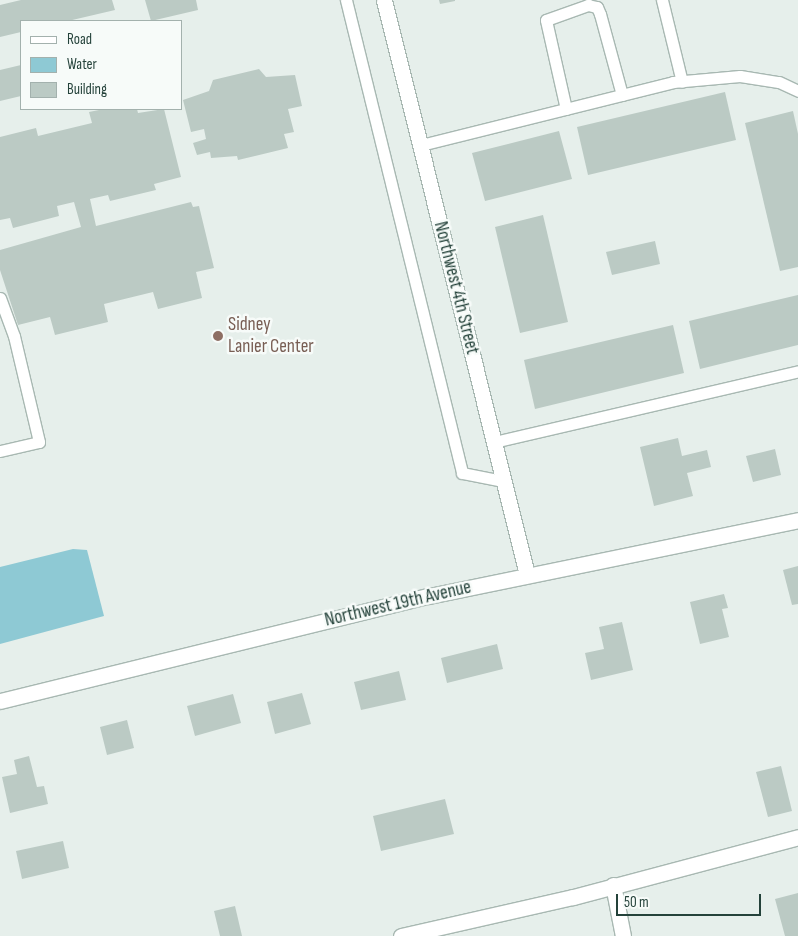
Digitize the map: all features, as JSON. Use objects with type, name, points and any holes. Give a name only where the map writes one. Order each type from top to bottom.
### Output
[{"type":"street","name":"Northwest 4th Street","points":[[384,0],[527,575]]},
{"type":"street","name":"Northwest 19th Avenue","points":[[0,701],[527,575],[798,520]]},
{"type":"street","points":[[401,936],[612,885],[798,837]]},
{"type":"street","points":[[612,885],[623,936]]},
{"type":"lane","points":[[346,0],[462,473],[503,481]]},
{"type":"lane","points":[[662,0],[682,82]]},
{"type":"lane","points":[[566,109],[546,20],[588,4],[596,7],[600,14],[622,95]]},
{"type":"lane","points":[[421,145],[682,82],[740,76],[779,82],[798,91]]},
{"type":"lane","points":[[0,298],[14,336],[39,442],[0,451]]},
{"type":"lane","points":[[494,442],[798,371]]},
{"type":"water","points":[[73,549],[87,550],[104,616],[0,644],[0,567]]},
{"type":"building","points":[[21,0],[112,0],[115,10],[72,20],[20,20],[20,32],[0,37],[0,5]]},
{"type":"building","points":[[145,0],[196,0],[198,10],[151,20]]},
{"type":"building","points":[[439,0],[455,0],[455,1],[440,4]]},
{"type":"building","points":[[20,65],[20,96],[0,101],[0,70]]},
{"type":"building","points":[[259,69],[266,77],[295,75],[302,106],[288,109],[294,132],[284,134],[288,148],[238,160],[237,156],[211,158],[210,152],[197,155],[193,143],[206,139],[204,129],[191,132],[183,100],[209,91],[213,80]]},
{"type":"building","points":[[725,92],[736,140],[588,175],[577,127]]},
{"type":"building","points":[[99,110],[137,110],[138,113],[164,110],[181,177],[154,184],[156,190],[110,201],[108,195],[90,199],[96,226],[191,202],[193,207],[199,206],[214,268],[196,272],[202,298],[158,309],[153,292],[104,304],[108,322],[55,335],[50,317],[18,325],[0,270],[0,250],[81,227],[74,202],[57,206],[59,216],[13,228],[10,218],[0,220],[0,137],[36,128],[38,136],[92,123],[89,112]]},
{"type":"building","points":[[793,111],[798,134],[798,267],[780,271],[745,123]]},
{"type":"building","points":[[559,131],[572,179],[485,201],[472,153]]},
{"type":"building","points":[[543,215],[568,322],[520,333],[495,227]]},
{"type":"building","points":[[655,241],[660,264],[612,275],[606,252]]},
{"type":"building","points":[[798,295],[798,345],[700,369],[689,321]]},
{"type":"building","points":[[673,325],[684,373],[535,409],[524,360]]},
{"type":"building","points":[[678,438],[682,456],[707,450],[711,467],[687,473],[693,496],[654,506],[640,447]]},
{"type":"building","points":[[775,449],[781,475],[753,482],[746,456]]},
{"type":"building","points":[[798,566],[798,604],[792,605],[783,570]]},
{"type":"building","points":[[724,594],[728,608],[722,609],[729,637],[700,644],[690,602]]},
{"type":"building","points":[[622,622],[633,670],[591,680],[585,653],[604,649],[599,627]]},
{"type":"building","points":[[497,644],[503,669],[447,683],[441,658]]},
{"type":"building","points":[[399,671],[406,700],[361,710],[354,682]]},
{"type":"building","points":[[302,693],[311,724],[275,734],[267,702]]},
{"type":"building","points":[[233,694],[241,723],[195,736],[187,706]]},
{"type":"building","points":[[127,720],[134,748],[107,755],[100,727]]},
{"type":"building","points":[[29,756],[37,787],[44,786],[48,804],[10,813],[2,777],[17,774],[14,760]]},
{"type":"building","points":[[781,766],[792,811],[768,817],[756,772]]},
{"type":"building","points":[[445,799],[454,834],[381,851],[373,816]]},
{"type":"building","points":[[63,841],[69,868],[22,879],[16,851]]},
{"type":"building","points":[[798,893],[798,936],[785,936],[775,899]]},
{"type":"building","points":[[235,906],[242,936],[220,936],[214,911]]},
{"type":"place","name":"Sidney Lanier Center","points":[[218,336]]}]
